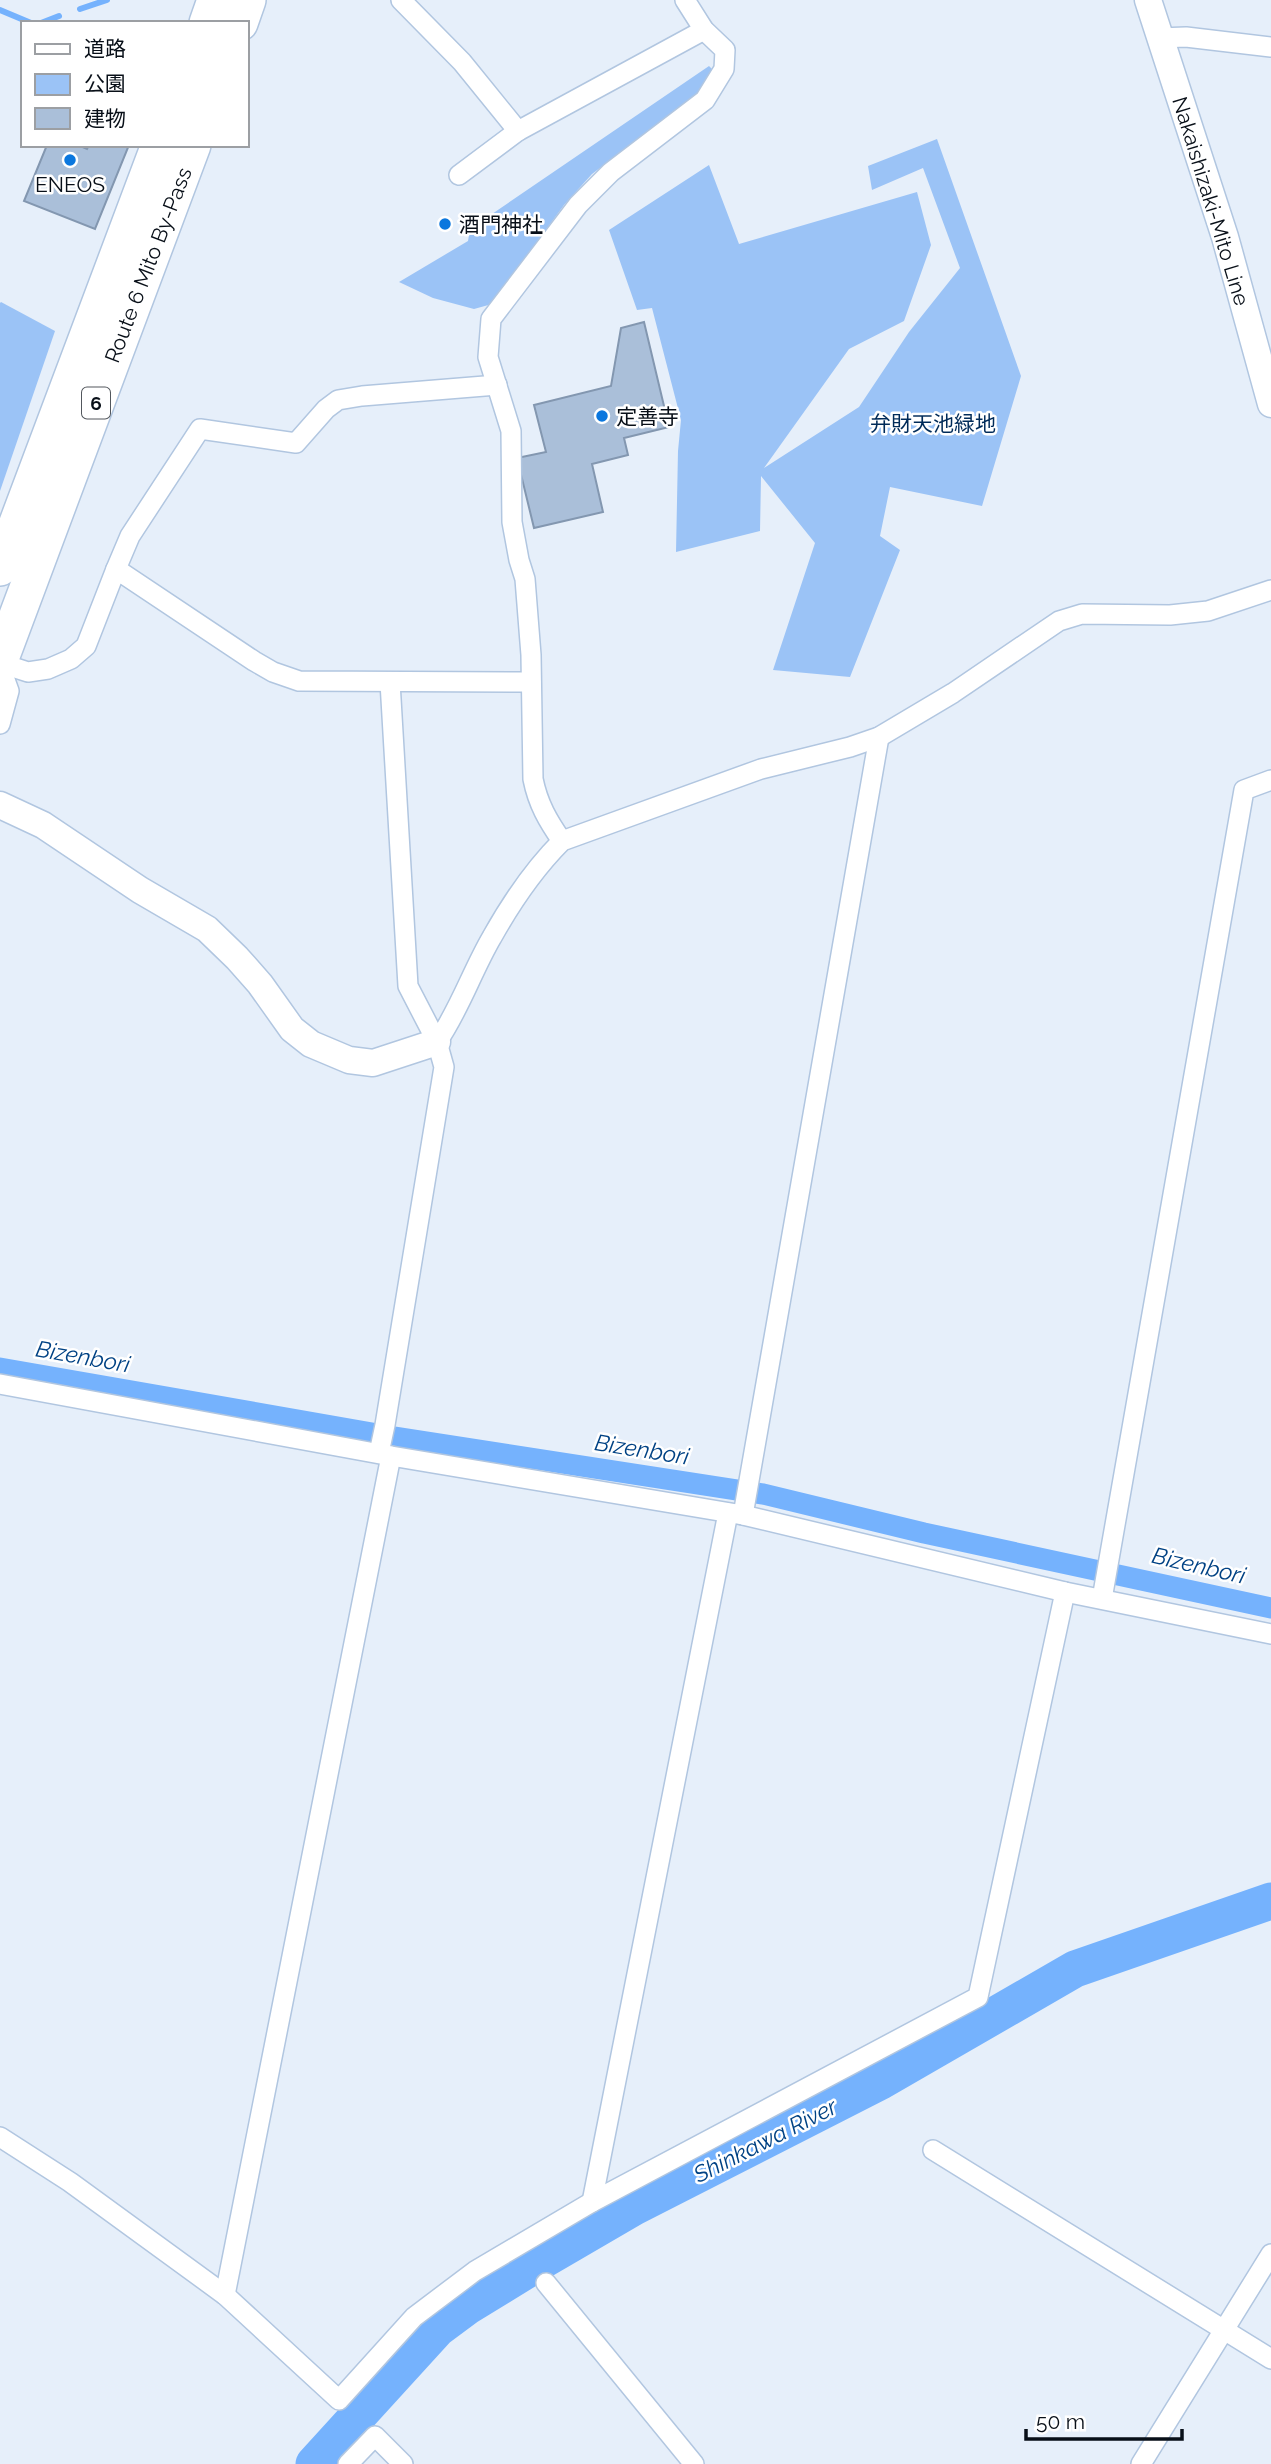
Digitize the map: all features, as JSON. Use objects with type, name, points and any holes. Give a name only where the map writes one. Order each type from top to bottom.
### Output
[{"type":"highway","points":[[208,21],[215,0]]},
{"type":"highway","points":[[241,21],[248,0]]},
{"type":"highway","name":"Route 6 Mito By-Pass","points":[[0,568],[158,147]]},
{"type":"highway","name":"Route 6 Mito By-Pass","points":[[0,663],[192,147]]},
{"type":"street","points":[[401,0],[462,62],[519,131]]},
{"type":"street","points":[[562,841],[546,818],[533,779],[531,655],[525,579],[512,522],[511,431],[488,357],[491,319],[578,205],[603,180],[705,100],[724,69],[725,50],[704,30],[685,0]]},
{"type":"street","name":"Nakaishizaki-Mito Line","points":[[1148,0],[1225,237],[1271,404]]},
{"type":"street","points":[[459,175],[519,131],[704,30]]},
{"type":"street","points":[[1159,38],[1186,37],[1271,47]]},
{"type":"street","points":[[0,663],[28,672],[48,669],[71,659],[86,646],[130,536],[200,429],[296,443],[326,409],[338,400],[497,385]]},
{"type":"street","points":[[0,536],[41,459]]},
{"type":"street","points":[[116,569],[273,672],[299,681],[531,681]]},
{"type":"street","points":[[0,804],[43,825],[140,890],[207,929],[260,984],[292,1029],[311,1044],[349,1060],[373,1063],[437,1042],[452,1020],[491,938],[543,860],[562,841],[761,769],[879,737],[953,693],[1059,621],[1082,614],[1170,615],[1208,611],[1271,590]]},
{"type":"street","points":[[0,663],[9,691],[0,724]]},
{"type":"street","points":[[225,2295],[383,1451],[385,1425],[444,1067],[437,1042],[408,986],[390,682]]},
{"type":"street","points":[[592,2202],[739,1511],[749,1483],[879,737]]},
{"type":"street","points":[[1103,1594],[1244,790],[1271,780]]},
{"type":"street","points":[[0,1384],[739,1511],[1065,1592],[1103,1594],[1271,1634]]},
{"type":"street","points":[[0,2137],[70,2182],[225,2295],[338,2400],[414,2317],[475,2271],[592,2202],[978,1997],[1065,1592]]},
{"type":"street","points":[[933,2150],[1271,2359]]},
{"type":"street","points":[[1141,2464],[1271,2253]]},
{"type":"street","points":[[546,2283],[694,2464]]},
{"type":"street","points":[[348,2464],[375,2436],[403,2464]]},
{"type":"green space","points":[[709,66],[713,70],[696,95],[592,174],[564,205],[492,304],[474,309],[433,298],[399,282],[468,241],[470,229]]},
{"type":"green space","name":"弁財天池緑地","points":[[937,139],[1021,376],[982,506],[890,487],[880,536],[900,550],[850,677],[773,670],[815,543],[761,476],[760,531],[676,552],[681,420],[652,308],[637,310],[609,230],[709,165],[739,244],[917,192],[931,245],[904,321],[849,349],[764,468],[859,407],[909,332],[960,268],[923,168],[872,190],[868,166]]},
{"type":"green space","points":[[0,303],[55,331],[0,491]]},
{"type":"building","points":[[46,147],[128,147],[95,229],[24,201]]},
{"type":"building","name":"定善寺","points":[[644,322],[669,427],[624,438],[628,455],[592,464],[603,512],[534,528],[517,458],[546,452],[534,405],[611,386],[621,328]]},
{"type":"waterway","points":[[80,9],[107,0]]},
{"type":"waterway","points":[[0,10],[26,21]]},
{"type":"waterway","points":[[46,21],[59,16]]},
{"type":"waterway","name":"Bizenbori","points":[[0,1368],[395,1437],[763,1494],[924,1533],[1271,1608]]},
{"type":"waterway","name":"Shinkawa River","points":[[314,2464],[437,2329],[468,2306],[543,2260],[634,2207],[881,2081],[1075,1969],[1271,1901]]},
{"type":"place","name":"ENEOS","points":[[70,160]]},
{"type":"place","name":"酒門神社","points":[[445,224]]},
{"type":"place","name":"定善寺","points":[[602,416]]}]
